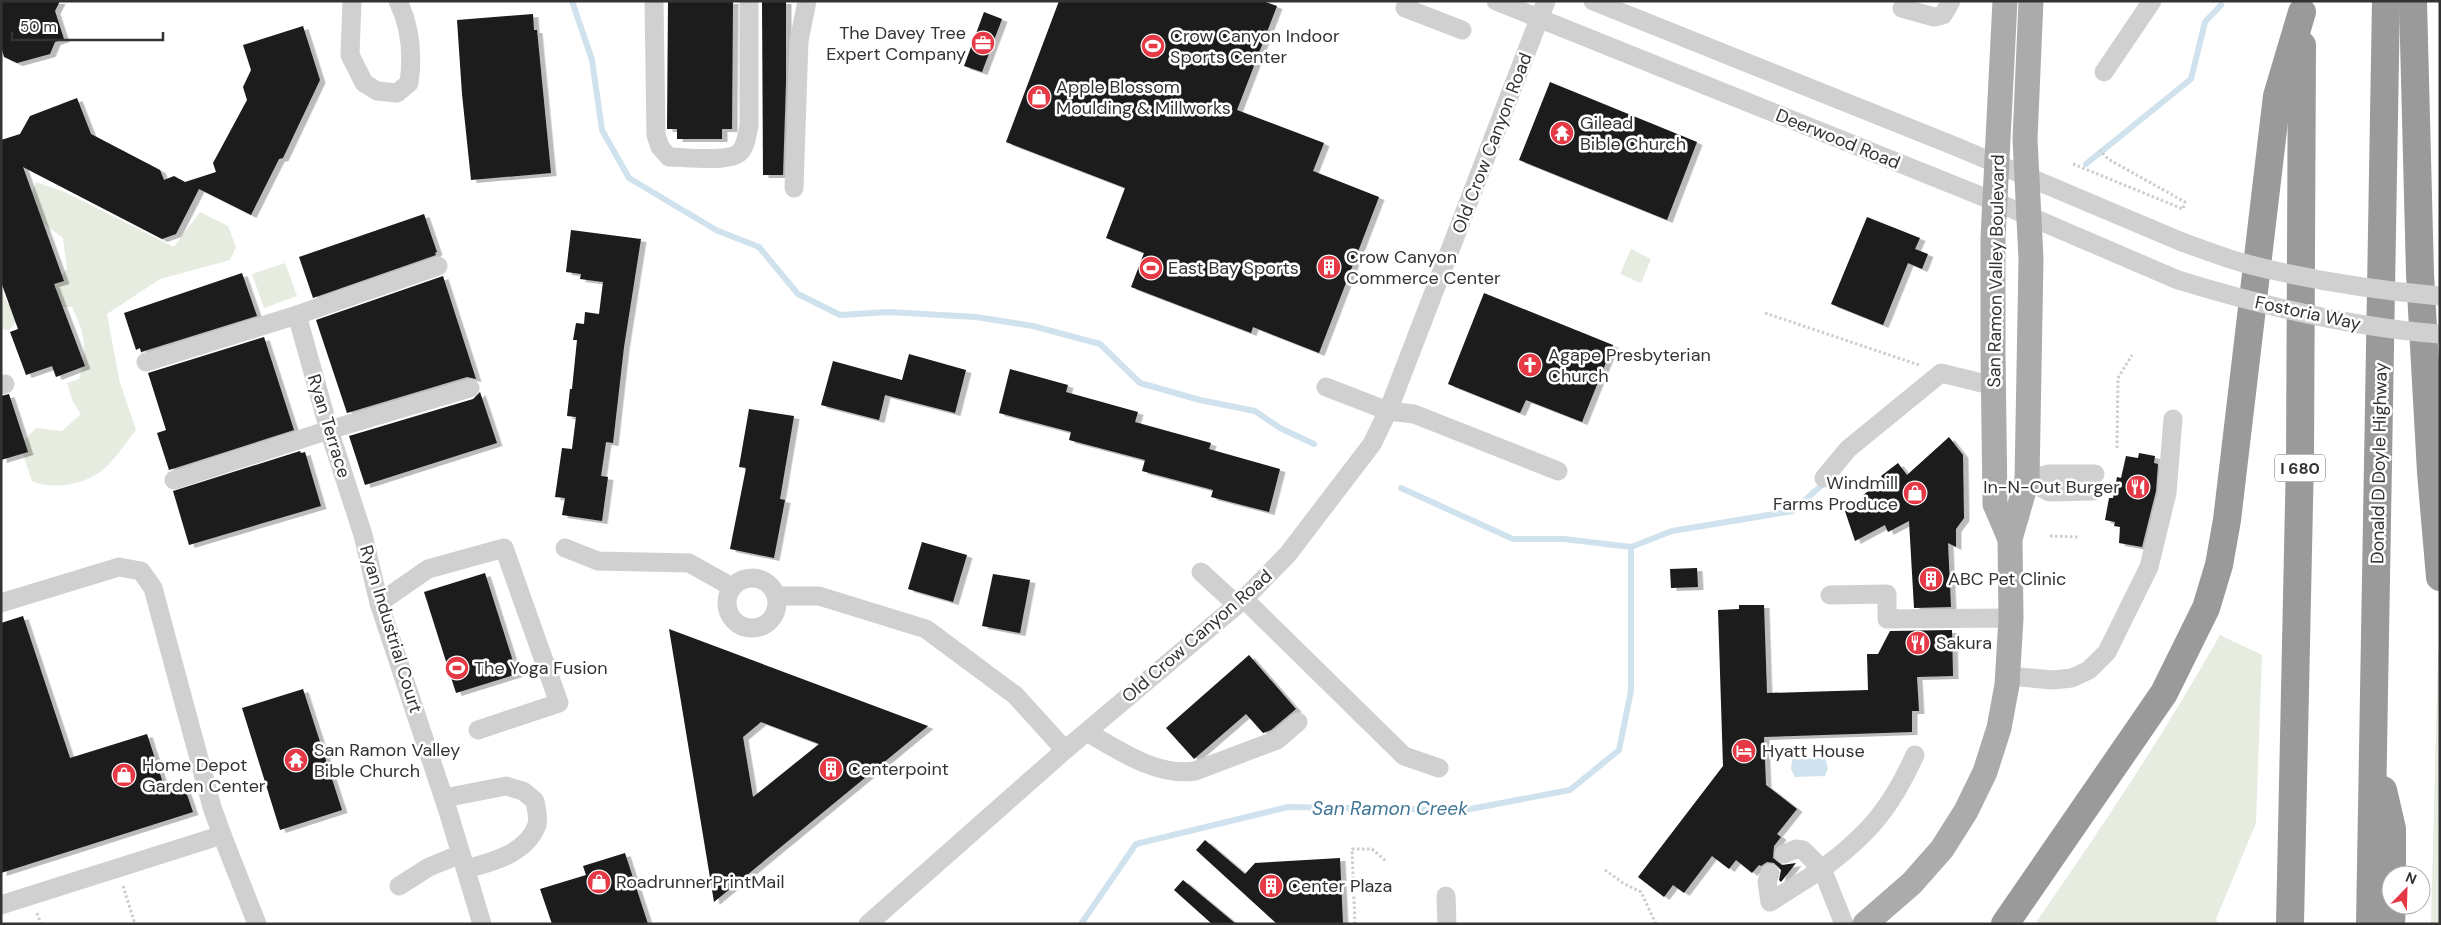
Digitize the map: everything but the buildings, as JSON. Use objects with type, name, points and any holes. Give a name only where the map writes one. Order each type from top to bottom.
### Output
[{"type":"highway","name":"Donald D Doyle Highway","points":[[2370,924],[2386,1]]},
{"type":"highway","points":[[2413,1],[2420,274],[2431,472],[2440,577]]},
{"type":"highway","points":[[2005,924],[2164,693],[2206,608],[2219,565],[2227,520],[2277,96],[2302,7]]},
{"type":"highway","name":"I 680","points":[[2290,924],[2300,457],[2302,7]]},
{"type":"highway","points":[[2374,753],[2392,829],[2392,865]]},
{"type":"main road","name":"San Ramon Valley Boulevard","points":[[2005,1],[1993,238],[1995,504],[2010,539]]},
{"type":"main road","name":"San Ramon Valley Boulevard","points":[[1864,924],[1912,883],[1942,850],[1966,811],[1985,772],[1999,728],[2008,676],[2011,618],[2010,539],[2027,480],[2031,345],[2029,216],[2025,139],[2031,1]]},
{"type":"main road","points":[[1994,386],[2008,414],[2009,470],[2012,477],[2027,480]]},
{"type":"street","points":[[352,1],[350,55],[364,83],[377,91],[397,93],[409,83],[412,57],[406,16],[398,1]]},
{"type":"street","points":[[654,1],[656,135],[660,147],[669,157],[727,158],[740,153],[749,126],[749,1]]},
{"type":"street","points":[[794,188],[799,41],[807,1]]},
{"type":"street","points":[[1408,1],[1405,8],[1462,30]]},
{"type":"street","name":"Deerwood Road","points":[[1496,1],[1996,202],[2178,280]]},
{"type":"street","name":"Old Crow Canyon Road","points":[[868,924],[1065,750],[1240,602],[1288,554],[1372,444],[1388,411],[1546,1]]},
{"type":"street","name":"Deerwood Road","points":[[1593,1],[1998,164],[2182,242]]},
{"type":"street","points":[[1902,8],[1934,16],[1943,14],[1951,1]]},
{"type":"street","points":[[2104,72],[2152,1]]},
{"type":"street","name":"Fostoria Way","points":[[2182,242],[2241,262],[2294,275],[2359,287],[2440,296]]},
{"type":"street","points":[[146,362],[297,315],[438,266]]},
{"type":"street","name":"Fostoria Way","points":[[2178,280],[2232,296],[2350,323],[2440,334]]},
{"type":"street","name":"Ryan Terrace","points":[[297,315],[329,430],[363,535]]},
{"type":"street","points":[[1824,478],[1848,449],[1941,372],[1994,386]]},
{"type":"street","points":[[1326,387],[1388,411],[1414,414],[1558,471]]},
{"type":"street","points":[[174,480],[329,430],[470,388]]},
{"type":"street","points":[[2008,676],[2053,680],[2072,678],[2089,670],[2107,652],[2149,567],[2168,493],[2173,419]]},
{"type":"street","points":[[2027,480],[2049,474],[2094,482]]},
{"type":"street","name":"Ryan Industrial Court","points":[[363,535],[379,603],[444,798],[482,924]]},
{"type":"street","points":[[379,603],[428,570],[504,548],[559,703],[478,730]]},
{"type":"street","points":[[565,548],[598,561],[689,563],[732,587]]},
{"type":"street","points":[[1,603],[119,567],[141,570],[153,588],[212,807],[257,924]]},
{"type":"street","points":[[1201,572],[1240,602],[1404,756],[1439,768]]},
{"type":"street","points":[[745,579],[760,579],[767,583],[776,596],[776,611],[767,623],[752,628],[744,627],[737,623],[728,610],[728,594],[732,587],[745,579]]},
{"type":"street","points":[[1830,595],[1887,594],[1887,619],[2011,618]]},
{"type":"street","points":[[776,596],[819,596],[926,629],[1016,695],[1065,750]]},
{"type":"street","points":[[1087,732],[1136,760],[1182,773],[1195,771],[1277,740],[1298,722]]},
{"type":"street","points":[[1770,873],[1768,882],[1770,902],[1822,869],[1852,846],[1879,819],[1899,787],[1915,755]]},
{"type":"street","points":[[399,886],[429,867],[500,859],[524,844],[537,824],[535,801],[523,791],[506,786],[444,798]]},
{"type":"street","points":[[1,905],[222,835]]},
{"type":"street","points":[[1784,854],[1796,849],[1803,850],[1822,869],[1844,924]]},
{"type":"street","points":[[1446,896],[1447,924]]},
{"type":"path","points":[[2073,164],[2183,208],[2185,202],[2108,159],[2100,150]]},
{"type":"path","points":[[1765,313],[1941,372]]},
{"type":"path","points":[[2118,448],[2116,404],[2118,378],[2132,355]]},
{"type":"path","points":[[2050,536],[2078,537]]},
{"type":"path","points":[[1355,924],[1352,850],[1372,849],[1387,862]]},
{"type":"path","points":[[118,867],[135,924]]},
{"type":"path","points":[[1605,870],[1622,883],[1641,892],[1656,924]]},
{"type":"shaded area","points":[[36,182],[65,192],[174,247],[200,212],[228,226],[236,247],[230,260],[160,279],[107,314],[120,383],[136,430],[114,459],[99,473],[81,482],[61,485],[41,484],[32,481],[20,445],[36,428],[62,431],[81,414],[73,402],[67,383],[79,379],[82,368],[84,342],[80,326],[72,307],[57,307],[25,313],[9,330],[1,329],[1,290],[8,304],[49,290],[67,269],[63,238],[43,223],[32,193]]},
{"type":"shaded area","points":[[1631,249],[1651,259],[1641,283],[1620,274]]},
{"type":"shaded area","points":[[285,263],[297,296],[264,308],[252,274]]},
{"type":"shaded area","points":[[2220,635],[2262,655],[2256,823],[2216,919],[2218,924],[2035,924],[2131,782],[2177,709]]},
{"type":"shaded area","points":[[2438,653],[2440,653],[2440,924],[2431,924]]},
{"type":"water","points":[[1825,758],[1828,768],[1825,776],[1795,777],[1791,769],[1792,759]]},
{"type":"waterway","points":[[572,1],[592,60],[602,130],[629,178],[716,230],[759,247],[798,294],[840,315],[888,312],[976,317],[1033,326],[1100,344],[1140,383],[1200,400],[1255,411],[1280,428],[1314,444]]},
{"type":"waterway","name":"San Ramon Creek","points":[[2086,164],[2191,79],[2205,22],[2221,5]]},
{"type":"waterway","name":"San Ramon Creek","points":[[1081,924],[1136,844],[1288,807],[1465,810],[1570,790],[1619,750],[1631,691],[1631,547],[1672,531],[1793,511],[1823,484]]},
{"type":"waterway","points":[[1401,488],[1513,539],[1564,539],[1631,547]]},
{"type":"place","name":"The Davey Tree Expert Company","points":[[983,43]]},
{"type":"place","name":"Crow Canyon Indoor Sports Center","points":[[1153,46]]},
{"type":"place","name":"Apple Blossom Moulding & Millworks","points":[[1039,97]]},
{"type":"place","name":"Gilead Bible Church","points":[[1562,133]]},
{"type":"place","name":"Crow Canyon Commerce Center","points":[[1329,267]]},
{"type":"place","name":"East Bay Sports","points":[[1151,268]]},
{"type":"place","name":"Agape Presbyterian Church","points":[[1530,365]]},
{"type":"place","name":"In-N-Out Burger","points":[[2138,487]]},
{"type":"place","name":"Windmill Farms Produce","points":[[1915,493]]},
{"type":"place","name":"ABC Pet Clinic","points":[[1931,579]]},
{"type":"place","name":"Sakura","points":[[1918,643]]},
{"type":"place","name":"The Yoga Fusion","points":[[457,668]]},
{"type":"place","name":"Hyatt House","points":[[1744,751]]},
{"type":"place","name":"San Ramon Valley Bible Church","points":[[296,760]]},
{"type":"place","name":"Centerpoint","points":[[831,769]]},
{"type":"place","name":"Home Depot Garden Center","points":[[124,775]]},
{"type":"place","name":"RoadrunnerPrintMail","points":[[599,882]]},
{"type":"place","name":"Center Plaza","points":[[1271,886]]}]
